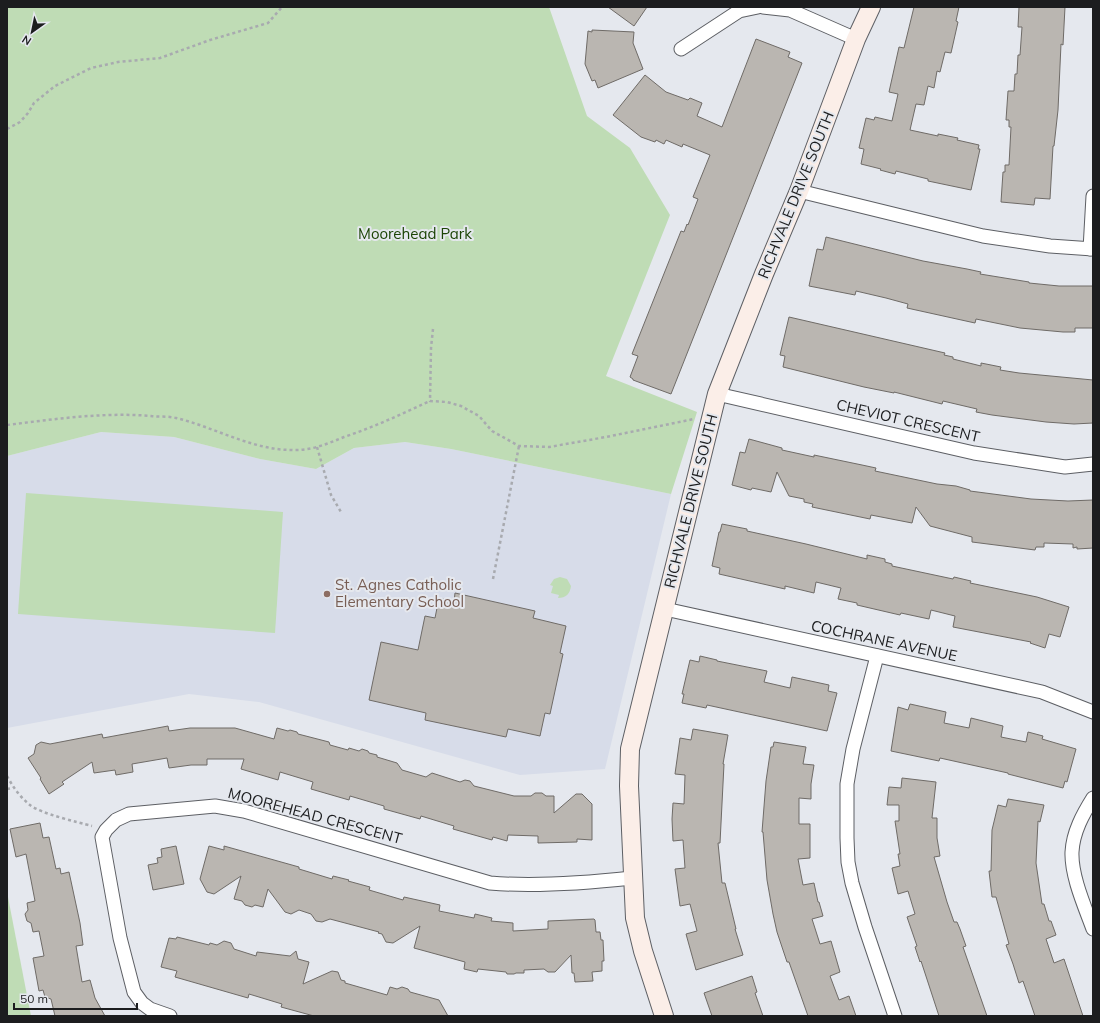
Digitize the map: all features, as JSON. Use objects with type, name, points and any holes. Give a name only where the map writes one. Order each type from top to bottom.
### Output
[{"type":"street","points":[[681,49],[739,11],[758,7]]},
{"type":"street","points":[[763,7],[790,10],[856,39]]},
{"type":"street","name":"RICHVALE DRIVE SOUTH","points":[[664,1016],[635,918],[629,786],[630,749],[717,394],[764,274],[799,191],[856,39],[871,7]]},
{"type":"street","points":[[799,191],[983,236],[1050,246],[1091,249],[1093,196]]},
{"type":"street","name":"CHEVIOT CRESCENT","points":[[717,394],[974,454],[1065,467],[1093,464]]},
{"type":"street","name":"COCHRANE AVENUE","points":[[665,609],[1042,692],[1093,712]]},
{"type":"street","points":[[877,656],[852,756],[847,784],[848,862],[864,927],[895,1016]]},
{"type":"street","points":[[1093,798],[1078,826],[1072,852],[1076,881],[1093,929]]},
{"type":"street","name":"MOOREHEAD CRESCENT","points":[[106,830],[116,820],[129,814],[215,806],[244,811],[274,819],[490,883],[515,885],[603,882],[632,878]]},
{"type":"street","points":[[106,830],[102,837],[120,938],[134,992],[142,1004],[150,1009],[170,1016]]},
{"type":"path","points":[[7,129],[20,122],[34,103],[55,86],[91,68],[118,62],[160,58],[210,40],[268,23],[282,7]]},
{"type":"path","points":[[430,401],[431,348],[433,329]]},
{"type":"path","points":[[7,425],[91,416],[137,415],[175,418],[273,449],[292,451],[317,447],[371,428],[430,401],[447,402],[461,406],[478,416],[492,431],[519,446],[549,447],[712,415]]},
{"type":"path","points":[[493,579],[519,446]]},
{"type":"path","points":[[317,447],[331,495],[341,512]]},
{"type":"path","points":[[7,776],[14,788],[31,806],[56,816],[106,830]]},
{"type":"path","points":[[7,789],[14,788]]},
{"type":"shaded area","name":"St. Agnes Catholic Elementary School","points":[[101,432],[174,437],[260,459],[316,469],[354,448],[405,442],[451,449],[671,494],[605,769],[520,775],[259,702],[189,694],[7,728],[7,456]]},
{"type":"green space","name":"Moorehead Park","points":[[7,7],[549,7],[587,116],[630,148],[670,215],[606,376],[697,412],[671,494],[451,449],[405,442],[354,448],[316,469],[260,459],[174,437],[101,432],[7,456]]},
{"type":"green space","points":[[26,493],[283,512],[275,633],[18,614]]},
{"type":"green space","points":[[560,577],[567,579],[571,586],[567,595],[558,598],[559,595],[551,593],[553,586],[550,585],[554,579]]},
{"type":"green space","points":[[7,892],[31,1016],[7,1016]]},
{"type":"building","points":[[608,7],[647,7],[634,26]]},
{"type":"building","points":[[914,7],[959,7],[956,21],[958,22],[951,53],[945,52],[940,72],[937,71],[934,88],[928,86],[924,105],[916,104],[910,130],[938,136],[938,134],[958,138],[957,140],[979,145],[978,149],[980,149],[971,190],[928,181],[928,179],[896,171],[895,174],[861,164],[864,149],[859,148],[866,118],[874,120],[875,117],[892,121],[898,94],[889,92],[899,47],[904,48]]},
{"type":"building","points":[[1019,7],[1065,7],[1050,199],[1035,198],[1034,205],[1001,202],[1003,172],[1005,172],[1005,165],[1009,165],[1011,127],[1009,127],[1009,120],[1006,120],[1008,91],[1014,91],[1018,55],[1020,55],[1022,27],[1018,27]]},
{"type":"building","points":[[592,30],[634,32],[633,43],[643,69],[598,88],[595,80],[592,81],[585,64],[588,31],[592,32]]},
{"type":"building","points":[[756,39],[790,52],[788,57],[802,63],[671,394],[633,380],[630,377],[638,356],[632,354],[681,231],[684,232],[687,224],[688,225],[698,199],[693,197],[710,155],[683,144],[682,147],[666,140],[664,144],[656,140],[655,142],[641,137],[613,115],[645,75],[666,92],[688,100],[690,98],[702,103],[697,116],[722,127]]},
{"type":"building","points":[[826,237],[923,261],[981,272],[980,274],[1029,283],[1059,286],[1093,286],[1093,328],[1075,328],[1075,332],[1063,332],[1020,328],[976,319],[975,323],[907,308],[908,304],[856,291],[855,295],[809,286],[817,249],[823,250]]},
{"type":"building","points":[[789,317],[945,353],[944,355],[953,357],[953,359],[981,366],[981,363],[1001,367],[1000,370],[1093,380],[1093,423],[1074,424],[1046,422],[992,415],[976,412],[977,409],[943,401],[942,404],[783,367],[785,356],[780,355]]},
{"type":"building","points":[[749,439],[782,448],[782,450],[876,468],[875,471],[937,484],[956,486],[970,491],[1031,499],[1068,501],[1093,500],[1093,548],[1077,549],[1077,547],[1073,548],[1073,544],[1044,543],[1044,547],[1036,547],[1035,550],[972,542],[972,537],[930,526],[916,507],[912,523],[871,515],[870,519],[812,507],[813,504],[804,502],[804,499],[789,496],[777,472],[771,492],[752,488],[751,490],[732,485],[740,452],[745,453]]},
{"type":"building","points":[[722,524],[867,559],[867,555],[885,559],[885,562],[892,564],[892,566],[953,579],[954,577],[971,581],[970,583],[1037,597],[1069,607],[1060,637],[1049,634],[1045,648],[1030,643],[1031,642],[953,627],[955,616],[931,610],[929,619],[901,613],[900,615],[857,605],[857,603],[838,599],[841,588],[816,582],[814,593],[785,586],[785,589],[719,574],[720,568],[712,566]]},
{"type":"building","points":[[455,593],[535,611],[533,618],[566,626],[560,653],[563,654],[550,714],[545,713],[540,736],[508,729],[506,737],[425,720],[426,713],[369,700],[381,642],[418,650],[425,616],[435,618],[439,598],[454,602]]},
{"type":"building","points":[[700,656],[767,671],[764,682],[790,688],[792,677],[829,685],[828,691],[837,693],[827,731],[707,705],[706,708],[682,703],[684,694],[682,694],[690,660],[699,662]]},
{"type":"building","points":[[910,704],[946,712],[944,723],[969,728],[971,718],[1003,726],[1001,737],[1026,742],[1028,732],[1043,736],[1042,739],[1076,749],[1067,782],[1065,781],[1063,788],[1008,773],[940,758],[939,761],[891,751],[898,707],[908,710]]},
{"type":"building","points":[[168,726],[169,731],[190,728],[235,728],[274,739],[277,728],[288,731],[290,730],[297,732],[298,734],[329,742],[330,745],[348,750],[349,748],[359,751],[362,749],[368,751],[369,753],[377,755],[377,757],[397,763],[402,770],[426,777],[432,773],[460,782],[465,780],[470,781],[474,786],[514,796],[531,796],[535,793],[542,793],[546,796],[554,796],[554,813],[576,794],[582,794],[592,804],[592,840],[577,839],[577,842],[538,843],[538,836],[508,835],[507,841],[493,837],[492,840],[453,829],[454,826],[421,816],[420,819],[384,809],[384,806],[350,796],[349,800],[311,789],[313,782],[280,772],[278,780],[241,769],[244,759],[207,759],[207,765],[191,765],[169,768],[167,758],[132,764],[133,772],[116,775],[115,770],[94,773],[92,762],[62,782],[64,784],[49,794],[28,758],[34,754],[36,745],[41,742],[50,744],[102,734],[103,738]]},
{"type":"building","points":[[693,729],[728,735],[723,764],[720,843],[718,843],[722,883],[725,883],[735,929],[743,955],[696,970],[686,934],[697,931],[690,904],[680,906],[675,869],[685,868],[683,840],[673,841],[672,819],[673,803],[684,804],[685,775],[675,774],[680,738],[691,740]]},
{"type":"building","points":[[774,742],[806,747],[803,764],[814,765],[811,784],[811,799],[799,798],[799,824],[810,824],[810,858],[798,859],[803,885],[814,883],[823,916],[812,919],[820,944],[831,941],[840,972],[830,976],[839,1000],[849,996],[856,1016],[808,1016],[777,932],[767,880],[762,832],[766,781],[771,747],[773,747]]},
{"type":"building","points":[[902,778],[936,782],[932,818],[937,818],[937,838],[940,856],[934,857],[954,922],[957,922],[966,946],[963,947],[987,1016],[939,1016],[915,947],[917,946],[907,917],[915,914],[908,891],[898,894],[892,868],[900,866],[898,854],[900,854],[895,821],[899,821],[899,805],[887,805],[889,787],[901,788]]},
{"type":"building","points":[[1008,799],[1044,805],[1040,822],[1038,821],[1036,863],[1042,904],[1044,904],[1049,921],[1051,921],[1056,935],[1046,939],[1054,963],[1064,959],[1083,1016],[1035,1016],[1023,981],[1019,983],[1006,945],[1009,944],[996,897],[992,897],[989,871],[991,871],[992,830],[998,805],[1006,807]]},
{"type":"building","points":[[40,823],[43,838],[49,837],[56,869],[60,868],[61,874],[69,872],[83,945],[76,946],[82,982],[90,980],[95,998],[105,1016],[55,1016],[51,999],[45,997],[43,990],[39,991],[33,958],[44,956],[39,931],[33,932],[31,923],[27,921],[25,914],[28,910],[27,903],[35,901],[26,854],[16,857],[10,829]]},
{"type":"building","points":[[176,846],[184,884],[153,890],[148,865],[158,863],[157,858],[162,857],[161,849]]},
{"type":"building","points":[[209,846],[224,850],[224,846],[299,867],[299,869],[332,879],[333,876],[349,880],[348,881],[370,887],[369,890],[403,900],[404,897],[440,905],[439,911],[474,918],[475,914],[492,918],[491,921],[513,923],[513,931],[548,929],[548,921],[594,919],[596,932],[600,932],[601,940],[603,940],[604,961],[602,961],[602,971],[592,972],[593,981],[575,982],[574,973],[572,973],[571,955],[555,972],[548,972],[544,969],[524,970],[524,973],[507,974],[506,972],[478,969],[477,972],[464,969],[465,962],[414,948],[420,926],[393,943],[386,942],[382,934],[378,933],[379,932],[330,919],[322,922],[316,921],[311,914],[299,910],[291,914],[285,912],[268,889],[263,907],[255,905],[252,907],[245,905],[242,901],[234,899],[241,876],[214,894],[207,892],[200,879]]},
{"type":"building","points":[[177,937],[209,945],[210,943],[217,945],[224,941],[231,943],[234,949],[256,956],[257,952],[290,956],[296,951],[298,959],[309,962],[303,984],[332,971],[338,972],[341,980],[345,981],[345,983],[387,995],[390,987],[397,989],[402,987],[408,989],[410,992],[439,1000],[448,1016],[314,1016],[281,1007],[282,1004],[249,994],[248,998],[175,977],[177,971],[161,967],[169,938],[176,939]]},
{"type":"building","points":[[752,976],[757,992],[755,993],[763,1016],[712,1016],[704,993]]},
{"type":"place","name":"St. Agnes Catholic Elementary School","points":[[327,594]]}]
